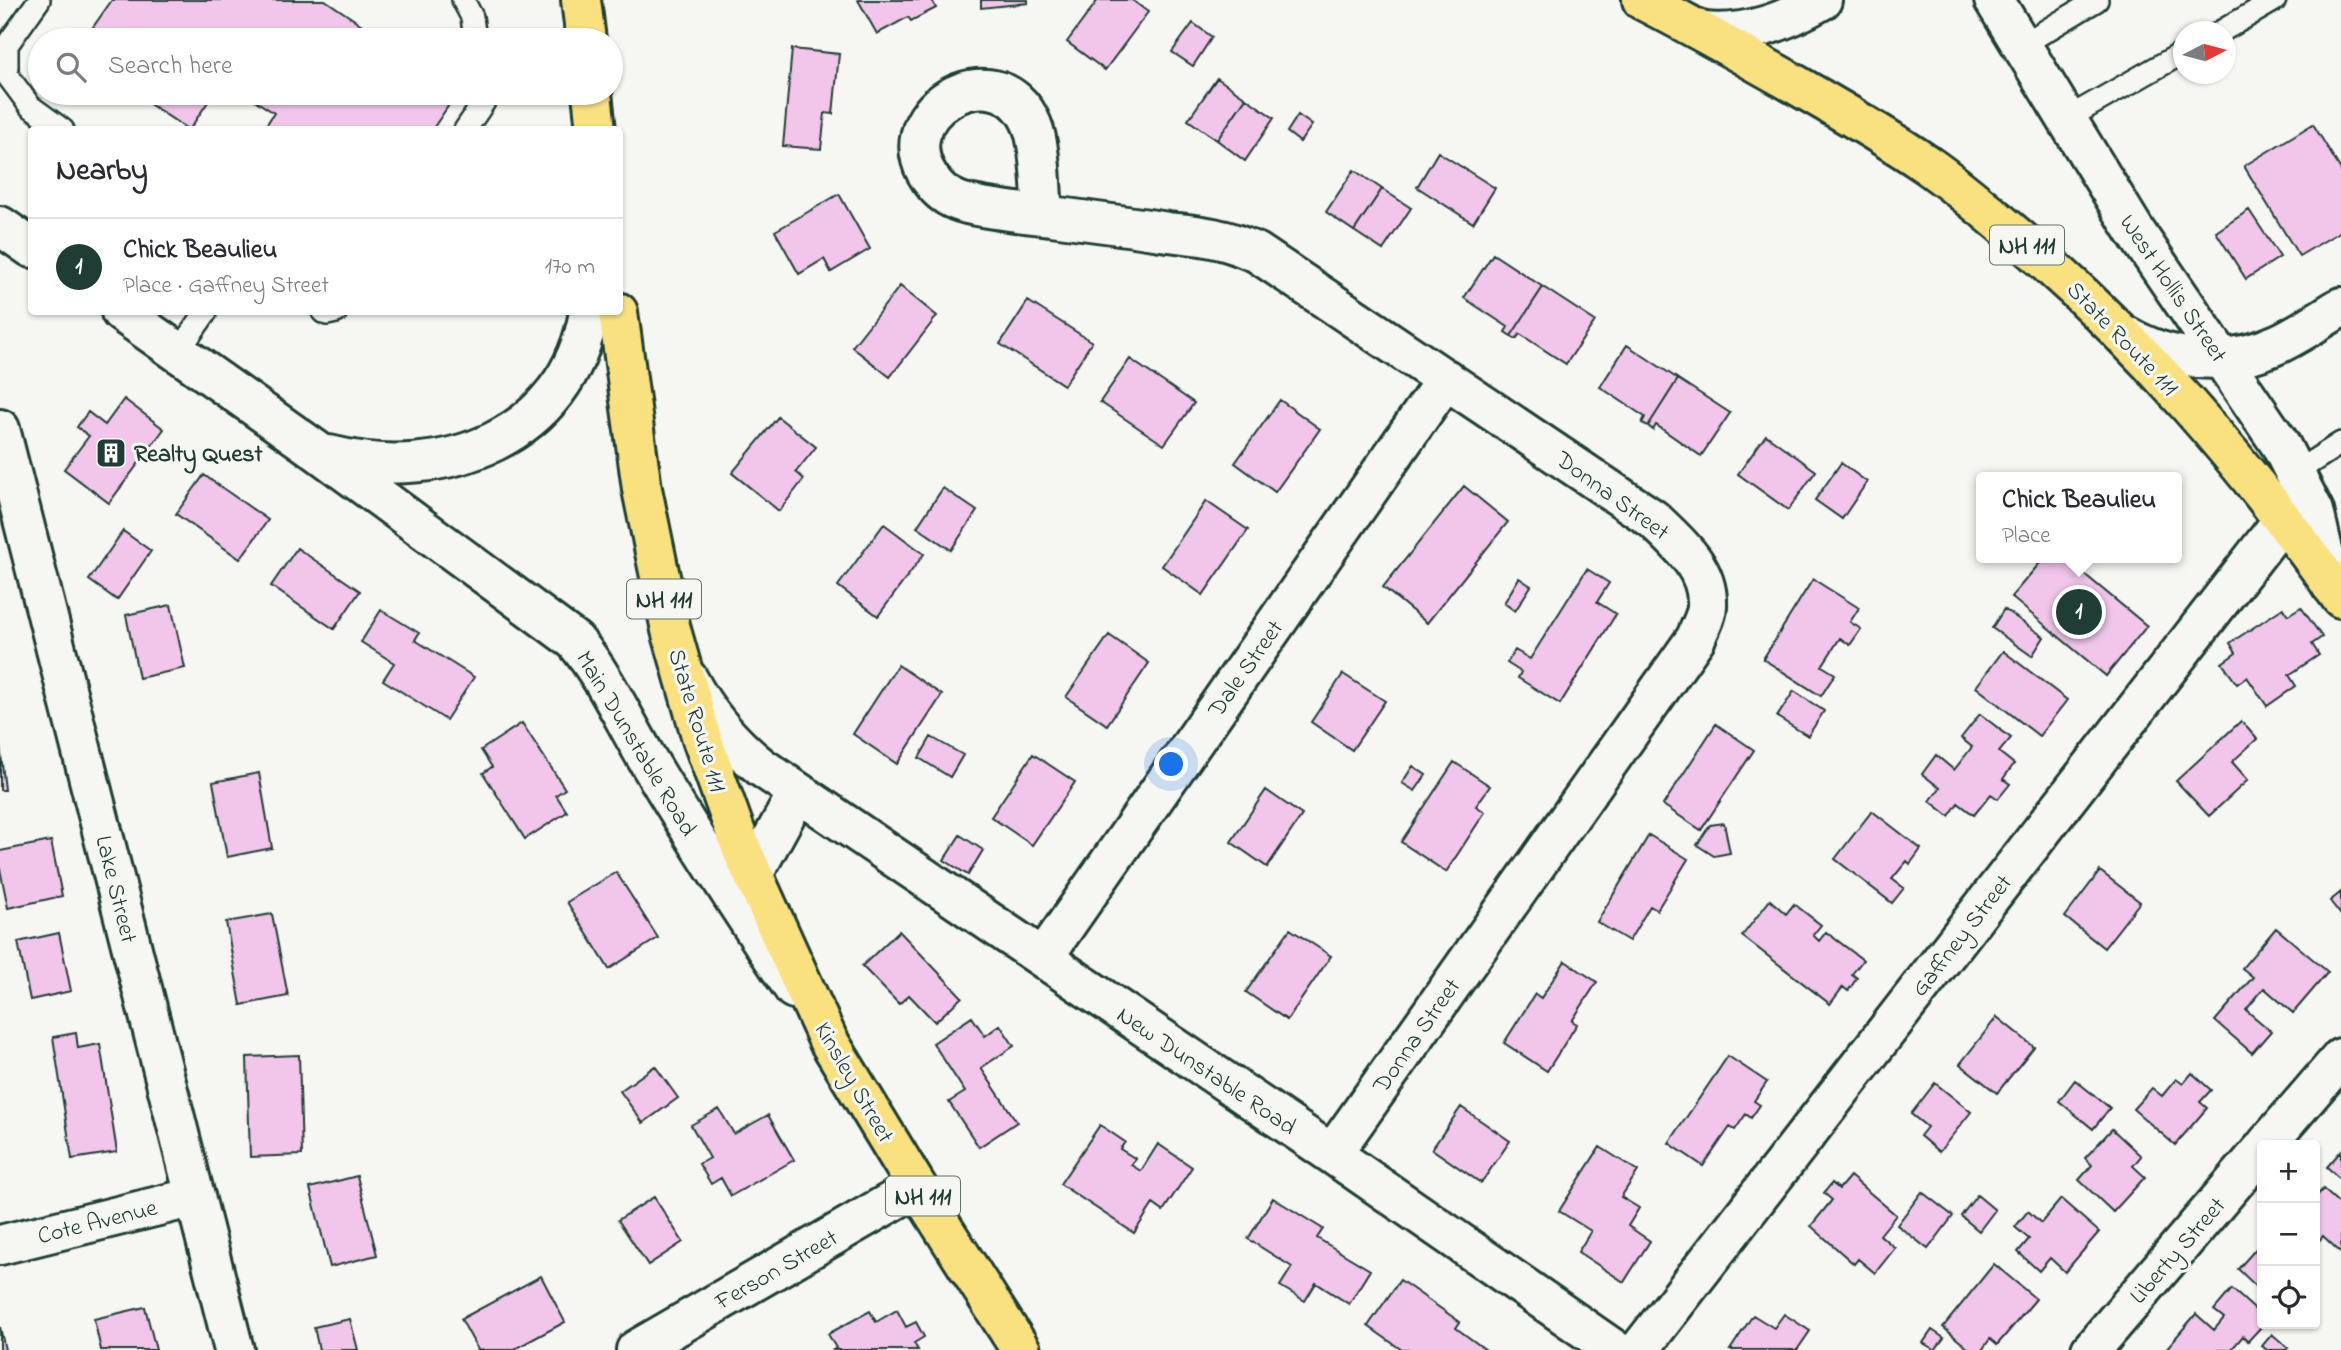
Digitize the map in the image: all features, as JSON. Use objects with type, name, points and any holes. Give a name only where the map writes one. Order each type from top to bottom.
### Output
[{"type":"main road","points":[[581,0],[584,28]]},
{"type":"main road","name":"State Route 111","points":[[1642,0],[1848,114],[1928,165],[2038,255],[2123,334],[2222,443],[2336,592]]},
{"type":"main road","name":"State Route 111","points":[[618,315],[642,489],[655,559],[680,664],[713,773],[752,876]]},
{"type":"main road","name":"Kinsley Street","points":[[752,876],[828,1040],[917,1187],[1021,1350]]},
{"type":"street","points":[[1703,32],[1730,33],[1757,29],[1786,19],[1822,0]]},
{"type":"street","name":"West Hollis Street","points":[[1994,0],[2135,231],[2280,444],[2314,511],[2336,592]]},
{"type":"street","name":"Donna Street","points":[[1043,215],[1220,239],[1256,251],[1653,519],[1686,551],[1704,579],[1707,608],[1696,638],[1332,1154]]},
{"type":"street","points":[[0,226],[28,245]]},
{"type":"street","name":"Main Dunstable Road","points":[[125,315],[320,453],[575,641],[595,666],[724,886],[828,1040]]},
{"type":"street","name":"Main Dunstable Road","points":[[320,453],[364,461],[407,464],[452,458],[495,441],[534,415],[561,384],[580,347],[588,315]]},
{"type":"street","points":[[2123,334],[2160,353],[2192,358],[2222,358],[2249,354],[2336,320]]},
{"type":"street","name":"Dale Street","points":[[1043,958],[1446,379]]},
{"type":"street","name":"Lake Street","points":[[0,429],[234,1350]]},
{"type":"street","name":"Gaffney Street","points":[[1639,1350],[2283,520]]},
{"type":"street","name":"New Dunstable Road","points":[[680,664],[701,701],[737,747],[761,767],[1332,1154],[1615,1350]]},
{"type":"street","points":[[752,876],[798,792]]},
{"type":"street","points":[[2270,1140],[2341,1058]]},
{"type":"street","name":"Liberty Street","points":[[2091,1350],[2257,1156]]},
{"type":"street","name":"Ferson Street","points":[[636,1350],[917,1187]]},
{"type":"street","name":"Cote Avenue","points":[[0,1245],[195,1197]]},
{"type":"lane","points":[[28,103],[7,75],[6,45],[38,0]]},
{"type":"lane","points":[[463,0],[472,17],[473,28]]},
{"type":"lane","points":[[2022,45],[2097,0]]},
{"type":"lane","points":[[2236,23],[2275,0]]},
{"type":"lane","points":[[2066,119],[2173,58]]},
{"type":"lane","points":[[29,105],[58,126]]},
{"type":"lane","points":[[468,126],[482,105]]},
{"type":"lane","points":[[178,352],[204,315]]},
{"type":"lane","points":[[2295,472],[2341,443]]},
{"type":"building","points":[[112,0],[325,0],[366,28],[92,28]]},
{"type":"building","points":[[858,0],[932,0],[936,8],[911,21],[908,17],[877,34]]},
{"type":"building","points":[[981,0],[1028,0],[1028,3],[981,8]]},
{"type":"building","points":[[1098,0],[1132,0],[1148,12],[1105,70],[1067,42]]},
{"type":"building","points":[[1193,23],[1212,37],[1193,66],[1172,52]]},
{"type":"building","points":[[792,49],[839,54],[833,114],[825,113],[821,149],[783,146]]},
{"type":"building","points":[[1217,78],[1246,98],[1217,140],[1188,120]]},
{"type":"building","points":[[1246,98],[1274,118],[1245,161],[1217,140]]},
{"type":"building","points":[[151,105],[206,105],[192,126],[183,126]]},
{"type":"building","points":[[262,105],[449,105],[435,126],[266,126],[274,113]]},
{"type":"building","points":[[1298,115],[1312,125],[1300,142],[1287,132]]},
{"type":"building","points":[[2313,124],[2341,170],[2341,231],[2299,256],[2244,166]]},
{"type":"building","points":[[1438,152],[1495,188],[1473,223],[1417,187]]},
{"type":"building","points":[[1354,170],[1382,189],[1354,231],[1326,212]]},
{"type":"building","points":[[1382,189],[1411,208],[1383,250],[1354,231]]},
{"type":"building","points":[[839,194],[870,249],[831,272],[824,259],[799,274],[775,231]]},
{"type":"building","points":[[2249,210],[2280,257],[2246,279],[2216,232]]},
{"type":"building","points":[[1493,254],[1543,287],[1511,336],[1505,332],[1508,327],[1464,298]]},
{"type":"building","points":[[900,286],[937,316],[890,377],[852,347]]},
{"type":"building","points":[[1543,287],[1595,321],[1566,364],[1520,334],[1516,339],[1511,336]]},
{"type":"building","points":[[1028,301],[1092,342],[1064,385],[1000,344]]},
{"type":"building","points":[[1627,345],[1678,379],[1648,426],[1642,423],[1645,417],[1600,387]]},
{"type":"building","points":[[1130,359],[1194,403],[1164,445],[1100,402]]},
{"type":"building","points":[[1678,379],[1730,413],[1701,456],[1656,425],[1653,430],[1648,426]]},
{"type":"building","name":"Realty Quest","points":[[124,399],[164,429],[109,503],[64,469],[89,436],[77,427],[88,412],[105,425]]},
{"type":"building","points":[[1280,400],[1320,429],[1275,492],[1235,463]]},
{"type":"building","points":[[778,417],[816,447],[796,472],[804,479],[779,511],[732,473]]},
{"type":"building","points":[[1766,435],[1816,471],[1788,510],[1738,474]]},
{"type":"building","points":[[1841,463],[1867,482],[1842,519],[1815,500]]},
{"type":"building","points":[[204,475],[268,520],[240,559],[176,514]]},
{"type":"building","points":[[1464,486],[1508,522],[1427,623],[1383,587]]},
{"type":"building","points":[[943,488],[977,511],[951,550],[917,527]]},
{"type":"building","points":[[1206,501],[1248,530],[1203,595],[1162,566]]},
{"type":"building","points":[[884,524],[924,554],[878,616],[838,586]]},
{"type":"building","points":[[123,531],[151,551],[117,600],[89,580]]},
{"type":"building","points":[[297,548],[360,591],[334,629],[271,586]]},
{"type":"building","points":[[2040,563],[2071,563],[2147,626],[2106,676],[2011,597]]},
{"type":"building","points":[[1587,569],[1609,583],[1597,602],[1616,614],[1560,704],[1518,678],[1521,672],[1507,663],[1515,650],[1530,659]]},
{"type":"building","points":[[1519,578],[1531,586],[1515,611],[1504,603]]},
{"type":"building","points":[[1813,579],[1859,608],[1850,622],[1861,629],[1850,645],[1840,638],[1822,666],[1835,674],[1821,696],[1763,659]]},
{"type":"building","points":[[171,605],[185,668],[139,678],[126,615]]},
{"type":"building","points":[[2301,607],[2322,637],[2312,644],[2319,655],[2289,675],[2296,686],[2267,706],[2247,677],[2237,684],[2222,663],[2236,653],[2230,643],[2283,608],[2288,615]]},
{"type":"building","points":[[2004,609],[2044,637],[2032,656],[1992,628]]},
{"type":"building","points":[[381,610],[419,633],[415,640],[474,677],[446,720],[383,680],[394,663],[361,642]]},
{"type":"building","points":[[1109,635],[1149,663],[1107,725],[1066,697]]},
{"type":"building","points":[[2003,651],[2067,700],[2039,736],[1976,687]]},
{"type":"building","points":[[898,665],[942,695],[897,764],[853,734]]},
{"type":"building","points":[[1343,674],[1385,701],[1352,750],[1311,722]]},
{"type":"building","points":[[1794,691],[1824,711],[1808,736],[1777,717]]},
{"type":"building","points":[[1980,714],[2011,738],[1999,752],[2014,764],[2003,779],[2010,784],[1998,799],[1991,794],[1974,815],[1958,803],[1949,816],[1930,801],[1940,788],[1922,774],[1936,755],[1954,770],[1972,747],[1961,738]]},
{"type":"building","points":[[2241,721],[2257,739],[2232,762],[2248,780],[2209,816],[2176,781]]},
{"type":"building","points":[[522,723],[565,789],[556,795],[567,812],[525,839],[483,773],[492,767],[481,750]]},
{"type":"building","points":[[1716,724],[1754,750],[1701,830],[1663,805]]},
{"type":"building","points":[[931,737],[963,755],[950,777],[919,758]]},
{"type":"building","points":[[0,745],[5,790],[0,790]]},
{"type":"building","points":[[1033,754],[1075,782],[1032,845],[991,817]]},
{"type":"building","points":[[1454,762],[1490,786],[1476,806],[1485,812],[1446,872],[1401,842]]},
{"type":"building","points":[[1413,766],[1426,775],[1415,791],[1402,783]]},
{"type":"building","points":[[259,773],[272,848],[227,857],[213,782]]},
{"type":"building","points":[[1266,790],[1302,815],[1267,867],[1231,842]]},
{"type":"building","points":[[1872,811],[1921,849],[1910,864],[1907,861],[1892,879],[1904,888],[1892,903],[1835,859]]},
{"type":"building","points":[[1724,823],[1730,853],[1714,856],[1697,845],[1710,825]]},
{"type":"building","points":[[960,835],[983,850],[968,875],[944,860]]},
{"type":"building","points":[[1649,835],[1688,859],[1657,910],[1650,906],[1629,941],[1597,922]]},
{"type":"building","points":[[51,841],[62,896],[8,908],[0,869],[0,851]]},
{"type":"building","points":[[2100,871],[2140,902],[2104,948],[2065,917]]},
{"type":"building","points":[[616,872],[658,938],[609,969],[567,902]]},
{"type":"building","points":[[2341,892],[2341,915],[2330,901]]},
{"type":"building","points":[[1770,900],[1786,914],[1794,904],[1821,925],[1813,935],[1819,941],[1826,932],[1863,960],[1852,974],[1857,978],[1848,991],[1843,987],[1830,1004],[1742,936]]},
{"type":"building","points":[[272,914],[288,996],[241,1005],[226,922]]},
{"type":"building","points":[[2276,928],[2328,972],[2293,1013],[2264,988],[2246,1010],[2271,1031],[2252,1053],[2215,1021],[2253,977],[2242,968]]},
{"type":"building","points":[[1290,929],[1331,956],[1287,1020],[1246,992]]},
{"type":"building","points":[[899,931],[962,997],[935,1022],[909,995],[899,1004],[862,966]]},
{"type":"building","points":[[59,933],[71,991],[30,1000],[18,942]]},
{"type":"building","points":[[1565,961],[1597,982],[1572,1021],[1577,1024],[1547,1071],[1504,1043],[1535,994],[1541,998]]},
{"type":"building","points":[[972,1017],[985,1036],[1000,1025],[1014,1046],[981,1068],[1017,1122],[979,1147],[949,1102],[965,1092],[933,1043]]},
{"type":"building","points":[[1997,1017],[2034,1047],[1997,1093],[1960,1064]]},
{"type":"building","points":[[76,1033],[78,1048],[100,1044],[117,1152],[72,1159],[53,1037]]},
{"type":"building","points":[[299,1055],[302,1155],[250,1157],[247,1057]]},
{"type":"building","points":[[1728,1056],[1767,1082],[1754,1101],[1760,1105],[1751,1118],[1746,1114],[1735,1130],[1730,1127],[1703,1166],[1669,1143]]},
{"type":"building","points":[[655,1066],[678,1098],[643,1123],[620,1091]]},
{"type":"building","points":[[2192,1073],[2211,1090],[2200,1102],[2207,1108],[2175,1145],[2133,1109],[2152,1088],[2162,1096],[2176,1079],[2183,1084]]},
{"type":"building","points":[[2075,1080],[2110,1108],[2093,1129],[2059,1101]]},
{"type":"building","points":[[1935,1083],[1971,1112],[1939,1152],[1920,1136],[1927,1127],[1911,1114]]},
{"type":"building","points":[[1461,1107],[1510,1141],[1481,1183],[1432,1149]]},
{"type":"building","points":[[719,1109],[734,1134],[768,1115],[794,1160],[731,1196],[721,1178],[711,1184],[699,1164],[710,1158],[691,1125]]},
{"type":"building","points":[[1100,1125],[1125,1142],[1120,1149],[1136,1159],[1131,1165],[1141,1171],[1158,1144],[1192,1167],[1163,1211],[1153,1204],[1134,1233],[1060,1184]]},
{"type":"building","points":[[2112,1129],[2141,1156],[2133,1166],[2145,1177],[2113,1212],[2079,1180],[2092,1165],[2085,1158]]},
{"type":"building","points":[[1600,1147],[1638,1171],[1621,1197],[1639,1208],[1628,1226],[1650,1241],[1624,1282],[1578,1252],[1591,1231],[1559,1211]]},
{"type":"building","points":[[2341,1151],[2341,1180],[2327,1167]]},
{"type":"building","points":[[357,1176],[377,1255],[330,1267],[310,1188]]},
{"type":"building","points":[[1850,1176],[1896,1215],[1880,1235],[1895,1248],[1875,1273],[1858,1259],[1854,1264],[1811,1226],[1832,1200],[1824,1193],[1832,1183],[1839,1189]]},
{"type":"building","points":[[2323,1189],[2341,1205],[2341,1253],[2323,1236],[2320,1239],[2320,1192]]},
{"type":"building","points":[[1922,1192],[1953,1216],[1928,1249],[1897,1225]]},
{"type":"building","points":[[1977,1195],[1995,1210],[1979,1231],[1961,1216]]},
{"type":"building","points":[[654,1197],[683,1242],[648,1265],[618,1220]]},
{"type":"building","points":[[1273,1198],[1323,1229],[1317,1238],[1370,1270],[1349,1304],[1316,1283],[1305,1301],[1280,1286],[1292,1267],[1248,1239]]},
{"type":"building","points":[[2061,1199],[2099,1232],[2065,1272],[2050,1258],[2039,1271],[2018,1252],[2029,1239],[2015,1227],[2028,1211],[2041,1223]]},
{"type":"building","points":[[2257,1248],[2257,1287],[2238,1269]]},
{"type":"building","points":[[1994,1264],[2036,1299],[1997,1345],[1990,1339],[1982,1350],[1970,1350],[1943,1327]]},
{"type":"building","points":[[541,1276],[565,1322],[513,1350],[478,1350],[461,1319]]},
{"type":"building","points":[[1400,1280],[1460,1322],[1456,1328],[1486,1350],[1402,1350],[1368,1326]]},
{"type":"building","points":[[2232,1289],[2257,1312],[2257,1329],[2259,1329],[2248,1341],[2243,1336],[2231,1350],[2165,1350],[2196,1314],[2214,1330],[2224,1318],[2214,1310]]},
{"type":"building","points":[[145,1307],[156,1350],[101,1350],[94,1319]]},
{"type":"building","points":[[897,1310],[906,1327],[916,1322],[924,1337],[914,1343],[918,1350],[833,1350],[836,1348],[828,1334],[870,1311],[876,1322]]},
{"type":"building","points":[[1784,1314],[1810,1331],[1797,1350],[1730,1350],[1753,1315],[1774,1328]]},
{"type":"building","points":[[350,1319],[358,1350],[319,1350],[314,1327]]},
{"type":"building","points":[[0,1327],[5,1350],[0,1350]]},
{"type":"building","points":[[1932,1330],[1944,1338],[1935,1350],[1923,1343]]},
{"type":"building","points":[[2272,1334],[2288,1348],[2286,1350],[2267,1350],[2262,1346]]},
{"type":"place","name":"Realty Quest","points":[[111,453]]},
{"type":"place","name":"Chick Beaulieu","points":[[2079,612]]}]
